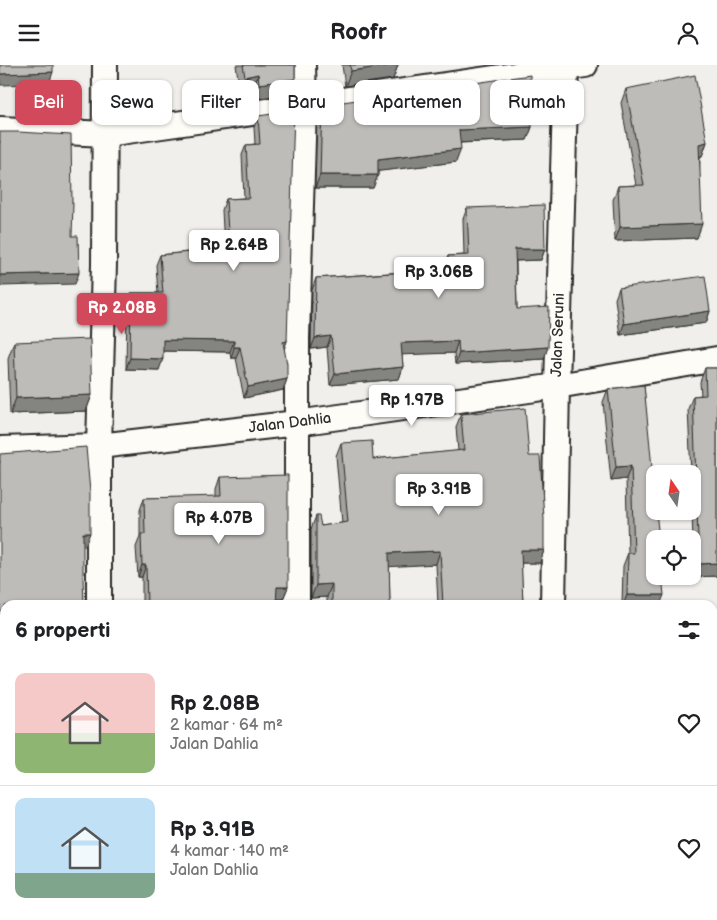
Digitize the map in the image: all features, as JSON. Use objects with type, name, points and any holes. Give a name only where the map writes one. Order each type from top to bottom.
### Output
[{"type":"street","points":[[99,600],[99,446],[106,134],[105,65]]},
{"type":"street","points":[[303,65],[303,80]]},
{"type":"street","points":[[344,99],[572,66]]},
{"type":"street","name":"Jalan Seruni","points":[[553,600],[557,386],[572,66]]},
{"type":"street","points":[[0,129],[106,134],[269,110]]},
{"type":"street","points":[[297,600],[296,423],[303,125]]},
{"type":"street","name":"Jalan Dahlia","points":[[0,449],[99,446],[296,423],[557,386],[717,359]]},
{"type":"building","points":[[0,65],[53,65],[53,72],[0,74]]},
{"type":"building","points":[[243,65],[295,65],[295,79],[269,80],[269,83],[259,84],[258,74],[245,77]]},
{"type":"building","points":[[350,65],[391,65],[351,71]]},
{"type":"building","points":[[530,75],[530,80],[495,80]]},
{"type":"building","points":[[695,75],[707,142],[699,144],[702,224],[620,227],[618,186],[644,185],[626,89]]},
{"type":"building","points":[[490,81],[490,125],[532,125],[532,127],[459,130],[461,149],[378,159],[378,175],[320,175],[321,125],[344,125],[344,102],[354,100],[354,125],[480,125],[480,82]]},
{"type":"building","points":[[269,114],[269,125],[294,125],[287,341],[283,342],[287,364],[287,379],[248,387],[240,347],[234,347],[234,341],[163,340],[163,359],[130,358],[131,293],[163,293],[160,255],[229,248],[226,199],[249,198],[246,145],[260,144],[259,116]]},
{"type":"building","points":[[0,132],[71,135],[72,236],[78,236],[79,273],[0,275]]},
{"type":"building","points":[[544,205],[545,249],[515,249],[517,309],[549,307],[548,347],[459,353],[458,341],[401,343],[403,367],[335,374],[331,336],[315,338],[316,278],[408,272],[407,261],[448,260],[448,256],[469,255],[467,208]]},
{"type":"building","points":[[705,276],[710,311],[624,324],[619,288]]},
{"type":"building","points":[[90,339],[92,395],[16,398],[14,342]]},
{"type":"building","points":[[705,368],[717,368],[717,563],[701,564],[701,530],[698,530],[697,520],[701,520],[701,465],[695,465],[693,396],[706,395]]},
{"type":"building","points":[[644,385],[652,465],[646,465],[646,520],[657,520],[658,530],[646,530],[646,585],[663,585],[664,595],[627,595],[628,553],[634,553],[631,466],[616,467],[608,389]]},
{"type":"building","points":[[525,408],[529,456],[540,456],[544,550],[521,550],[523,600],[443,600],[440,551],[389,553],[390,600],[332,600],[332,584],[316,585],[316,516],[319,516],[321,526],[348,522],[341,443],[372,441],[373,459],[464,450],[461,414]]},
{"type":"building","points":[[86,447],[90,492],[90,533],[83,533],[84,600],[0,600],[0,454]]},
{"type":"building","points":[[288,475],[288,587],[277,587],[276,600],[147,600],[146,565],[142,565],[141,534],[145,534],[144,498],[221,496],[220,477]]}]
